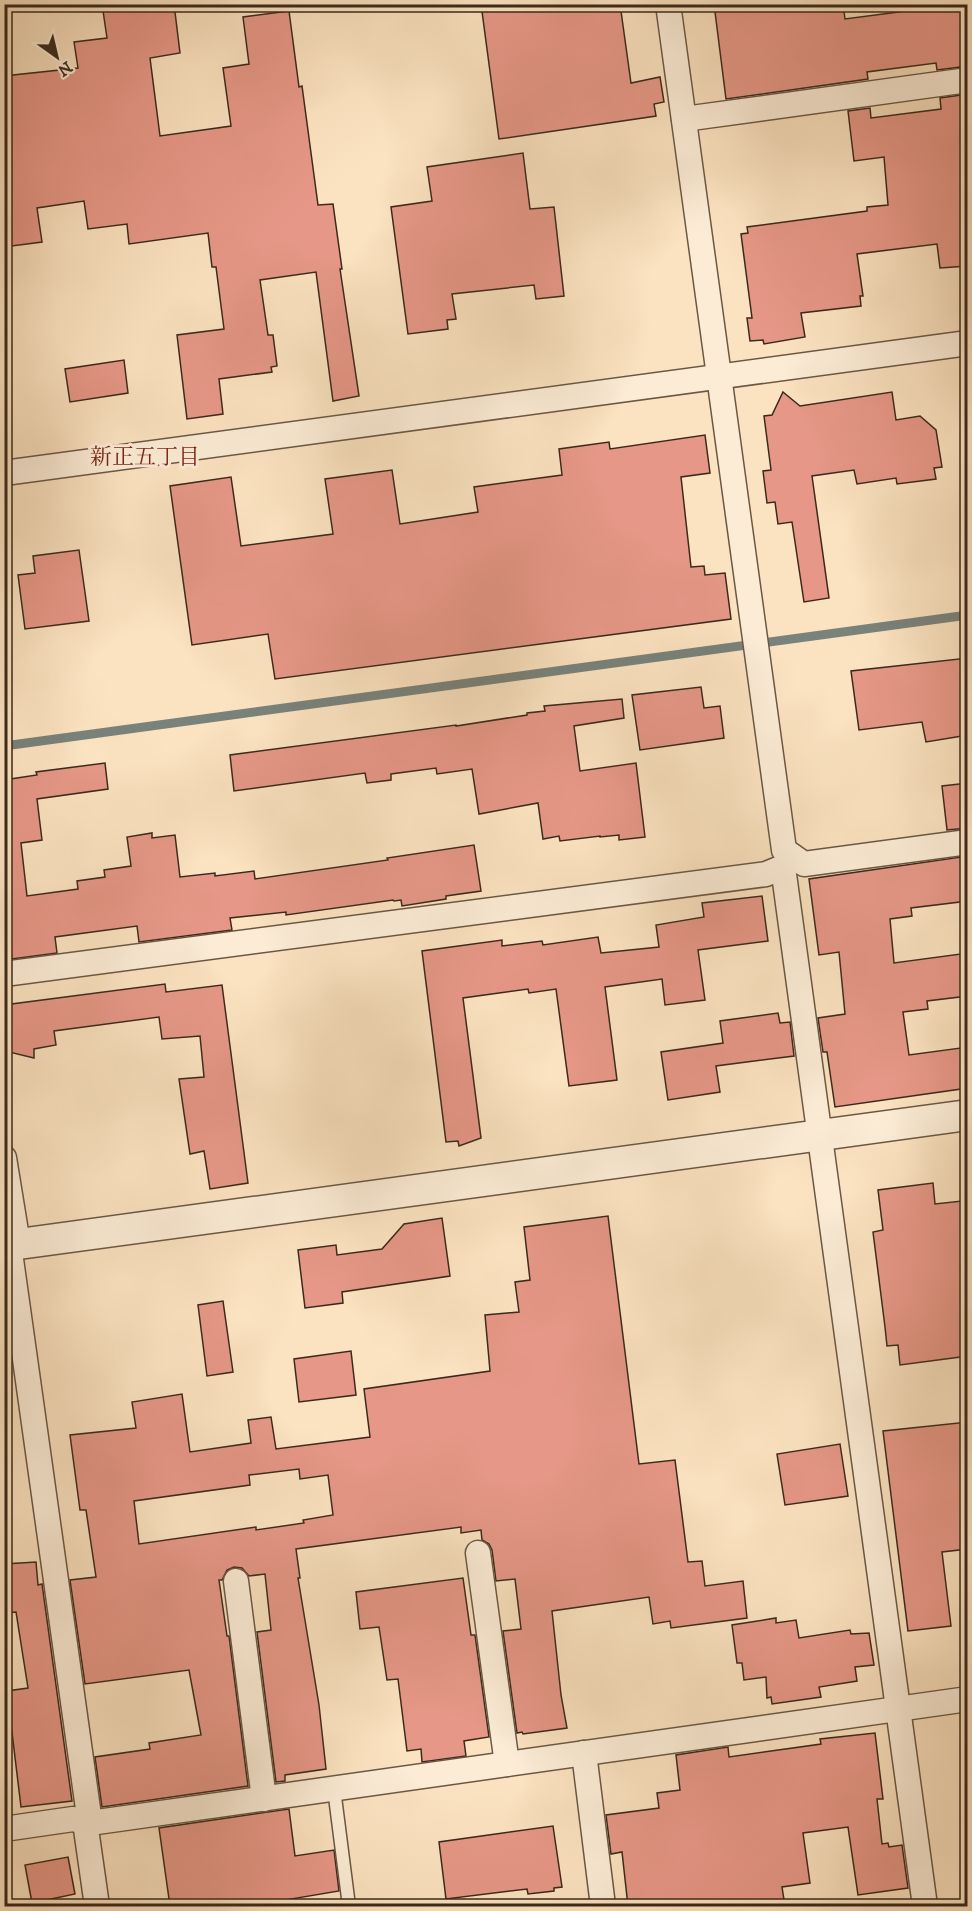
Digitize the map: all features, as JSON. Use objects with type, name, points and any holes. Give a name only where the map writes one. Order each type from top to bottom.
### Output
[{"type":"street","points":[[668,4],[758,670],[784,850],[788,861],[820,1136],[925,1906]]},
{"type":"street","points":[[684,118],[968,80]]},
{"type":"street","points":[[4,473],[968,344]]},
{"type":"street","points":[[4,974],[755,875],[788,861],[804,864],[968,842]]},
{"type":"street","points":[[10,1245],[968,1115]]},
{"type":"street","points":[[4,1158],[10,1245],[88,1823],[97,1906]]},
{"type":"street","points":[[478,1553],[507,1764]]},
{"type":"street","points":[[236,1581],[264,1799]]},
{"type":"street","points":[[4,1829],[73,1819],[88,1823],[968,1699]]},
{"type":"street","points":[[584,1754],[603,1906]]},
{"type":"lane","points":[[334,1789],[349,1906]]},
{"type":"building","points":[[102,4],[174,4],[180,53],[150,58],[160,136],[231,126],[223,68],[249,64],[243,17],[289,11],[318,205],[333,204],[359,396],[333,401],[316,272],[260,280],[268,335],[273,335],[277,366],[271,367],[272,372],[219,379],[223,414],[187,419],[177,335],[224,329],[216,267],[212,267],[208,233],[129,244],[127,224],[88,229],[84,201],[37,208],[42,242],[4,247],[4,76],[78,68],[74,42],[107,38]]},
{"type":"building","points":[[481,4],[620,4],[631,83],[660,77],[664,102],[654,104],[656,116],[499,139]]},
{"type":"building","points":[[714,4],[843,4],[845,19],[929,8],[929,4],[968,4],[968,66],[937,70],[936,63],[867,72],[868,79],[726,99]]},
{"type":"building","points":[[968,94],[968,266],[940,268],[937,244],[857,254],[863,296],[860,296],[861,306],[801,313],[805,337],[764,344],[763,340],[750,341],[747,318],[752,318],[741,234],[748,233],[747,227],[867,211],[867,207],[888,205],[884,157],[854,161],[848,111],[870,108],[871,118],[941,109],[940,98]]},
{"type":"building","points":[[523,153],[530,209],[554,207],[564,296],[536,299],[534,285],[452,294],[456,319],[447,320],[448,329],[408,334],[391,207],[432,201],[427,167]]},
{"type":"building","points":[[124,360],[128,393],[70,402],[65,369]]},
{"type":"building","points":[[783,392],[800,406],[892,392],[896,420],[920,416],[936,430],[942,467],[934,468],[936,479],[897,484],[896,478],[857,484],[854,470],[812,476],[829,598],[804,602],[792,522],[778,524],[775,502],[767,503],[763,471],[771,470],[764,416],[772,415]]},
{"type":"building","points":[[705,435],[710,473],[681,477],[691,567],[704,566],[705,575],[725,573],[731,619],[275,679],[268,634],[192,645],[170,486],[231,477],[241,546],[333,534],[325,479],[392,470],[400,524],[478,512],[474,487],[562,475],[559,449],[609,442],[610,449]]},
{"type":"building","points":[[79,550],[89,621],[25,629],[18,575],[35,573],[33,556]]},
{"type":"building","points":[[968,658],[968,735],[926,742],[922,722],[859,730],[851,671]]},
{"type":"building","points":[[701,687],[704,708],[720,706],[724,738],[640,750],[632,695]]},
{"type":"building","points":[[622,699],[624,718],[574,726],[580,771],[636,763],[645,837],[619,840],[619,835],[560,841],[559,836],[543,839],[538,803],[479,814],[472,769],[437,774],[436,768],[391,774],[391,780],[367,783],[365,773],[234,791],[230,755],[527,715],[527,713],[545,711],[544,706]]},
{"type":"building","points":[[105,763],[108,789],[37,799],[42,840],[21,843],[27,896],[78,889],[77,881],[105,877],[104,870],[131,866],[127,837],[152,833],[152,838],[175,835],[180,877],[215,873],[215,876],[254,871],[255,879],[474,845],[481,891],[402,906],[401,900],[393,900],[286,915],[286,912],[230,918],[232,930],[139,942],[137,926],[55,937],[57,953],[4,960],[4,780],[37,775],[36,772]]},
{"type":"building","points":[[968,783],[968,828],[947,830],[942,786]]},
{"type":"building","points":[[968,856],[968,901],[911,908],[912,916],[890,919],[894,963],[968,953],[968,996],[927,1001],[928,1009],[903,1012],[909,1055],[968,1047],[968,1088],[835,1107],[827,1052],[823,1052],[818,1018],[845,1014],[839,952],[819,955],[809,879]]},
{"type":"building","points":[[762,896],[768,941],[698,950],[705,1000],[665,1005],[662,979],[605,987],[617,1080],[569,1086],[556,989],[529,993],[528,989],[463,998],[481,1138],[459,1146],[458,1141],[446,1142],[422,951],[502,940],[502,946],[542,941],[543,945],[598,937],[601,953],[659,947],[656,925],[704,917],[702,903]]},
{"type":"building","points":[[165,984],[166,992],[222,985],[248,1183],[210,1189],[204,1151],[190,1154],[179,1079],[204,1077],[200,1036],[162,1039],[159,1017],[54,1031],[56,1045],[34,1049],[34,1058],[9,1052],[4,1005]]},
{"type":"building","points":[[778,1013],[780,1023],[790,1022],[794,1056],[716,1066],[720,1092],[668,1100],[661,1052],[723,1043],[720,1021]]},
{"type":"building","points":[[933,1183],[935,1204],[962,1201],[968,1243],[968,1356],[900,1365],[898,1345],[887,1346],[873,1232],[883,1230],[878,1190]]},
{"type":"building","points":[[608,1216],[639,1464],[675,1460],[688,1562],[702,1561],[705,1586],[743,1581],[747,1618],[671,1628],[670,1621],[653,1624],[649,1597],[552,1611],[567,1728],[523,1734],[522,1732],[517,1733],[503,1631],[521,1629],[515,1579],[496,1581],[492,1550],[489,1544],[482,1540],[481,1530],[461,1533],[461,1527],[296,1549],[300,1578],[298,1578],[319,1705],[326,1769],[285,1775],[285,1781],[276,1782],[257,1632],[271,1630],[265,1574],[249,1576],[242,1568],[234,1567],[227,1570],[222,1580],[219,1580],[227,1636],[229,1636],[248,1786],[102,1807],[95,1757],[150,1749],[149,1743],[201,1735],[189,1670],[85,1684],[70,1580],[96,1577],[86,1510],[80,1510],[70,1435],[136,1428],[132,1402],[182,1394],[190,1452],[251,1443],[248,1420],[271,1417],[276,1449],[370,1437],[364,1389],[490,1371],[485,1315],[519,1312],[515,1282],[530,1280],[524,1227]],"holes":[[[299,1469],[300,1479],[328,1475],[333,1515],[303,1520],[304,1523],[256,1530],[256,1527],[139,1544],[134,1501],[250,1485],[249,1475]]]},
{"type":"building","points":[[442,1218],[450,1276],[342,1292],[343,1303],[305,1308],[298,1250],[336,1245],[337,1255],[382,1249],[404,1224]]},
{"type":"building","points":[[223,1301],[233,1372],[207,1376],[198,1305]]},
{"type":"building","points":[[351,1351],[356,1395],[299,1402],[294,1359]]},
{"type":"building","points":[[968,1422],[968,1549],[942,1552],[951,1626],[908,1631],[883,1431]]},
{"type":"building","points":[[840,1444],[848,1496],[785,1505],[777,1454]]},
{"type":"building","points":[[36,1562],[38,1585],[42,1584],[72,1801],[21,1807],[7,1691],[28,1688],[16,1612],[4,1613],[4,1564]]},
{"type":"building","points":[[463,1578],[471,1635],[475,1635],[489,1737],[464,1741],[466,1756],[422,1762],[421,1749],[407,1751],[398,1679],[387,1680],[379,1627],[360,1629],[356,1592]]},
{"type":"building","points":[[776,1618],[776,1623],[796,1620],[799,1638],[850,1630],[851,1634],[869,1633],[874,1665],[855,1667],[857,1681],[819,1687],[821,1697],[772,1704],[771,1697],[767,1698],[766,1677],[744,1680],[742,1663],[737,1663],[732,1625]]},
{"type":"building","points":[[875,1733],[883,1799],[877,1799],[882,1844],[888,1843],[889,1847],[902,1845],[908,1888],[858,1895],[848,1827],[803,1833],[810,1883],[782,1887],[785,1906],[735,1906],[735,1901],[694,1906],[628,1906],[622,1852],[611,1854],[606,1815],[659,1808],[657,1793],[680,1790],[676,1755],[728,1747],[729,1757],[821,1744],[820,1739]]},
{"type":"building","points":[[289,1809],[295,1856],[334,1850],[339,1891],[285,1900],[287,1906],[170,1906],[159,1828]]},
{"type":"building","points":[[553,1826],[562,1887],[554,1888],[554,1891],[528,1894],[527,1889],[446,1899],[439,1842]]},
{"type":"building","points":[[68,1857],[75,1894],[32,1903],[25,1865]]},
{"type":"waterway","points":[[4,746],[968,615]]},
{"type":"district","name":"新正五丁目","points":[[145,457]]}]
